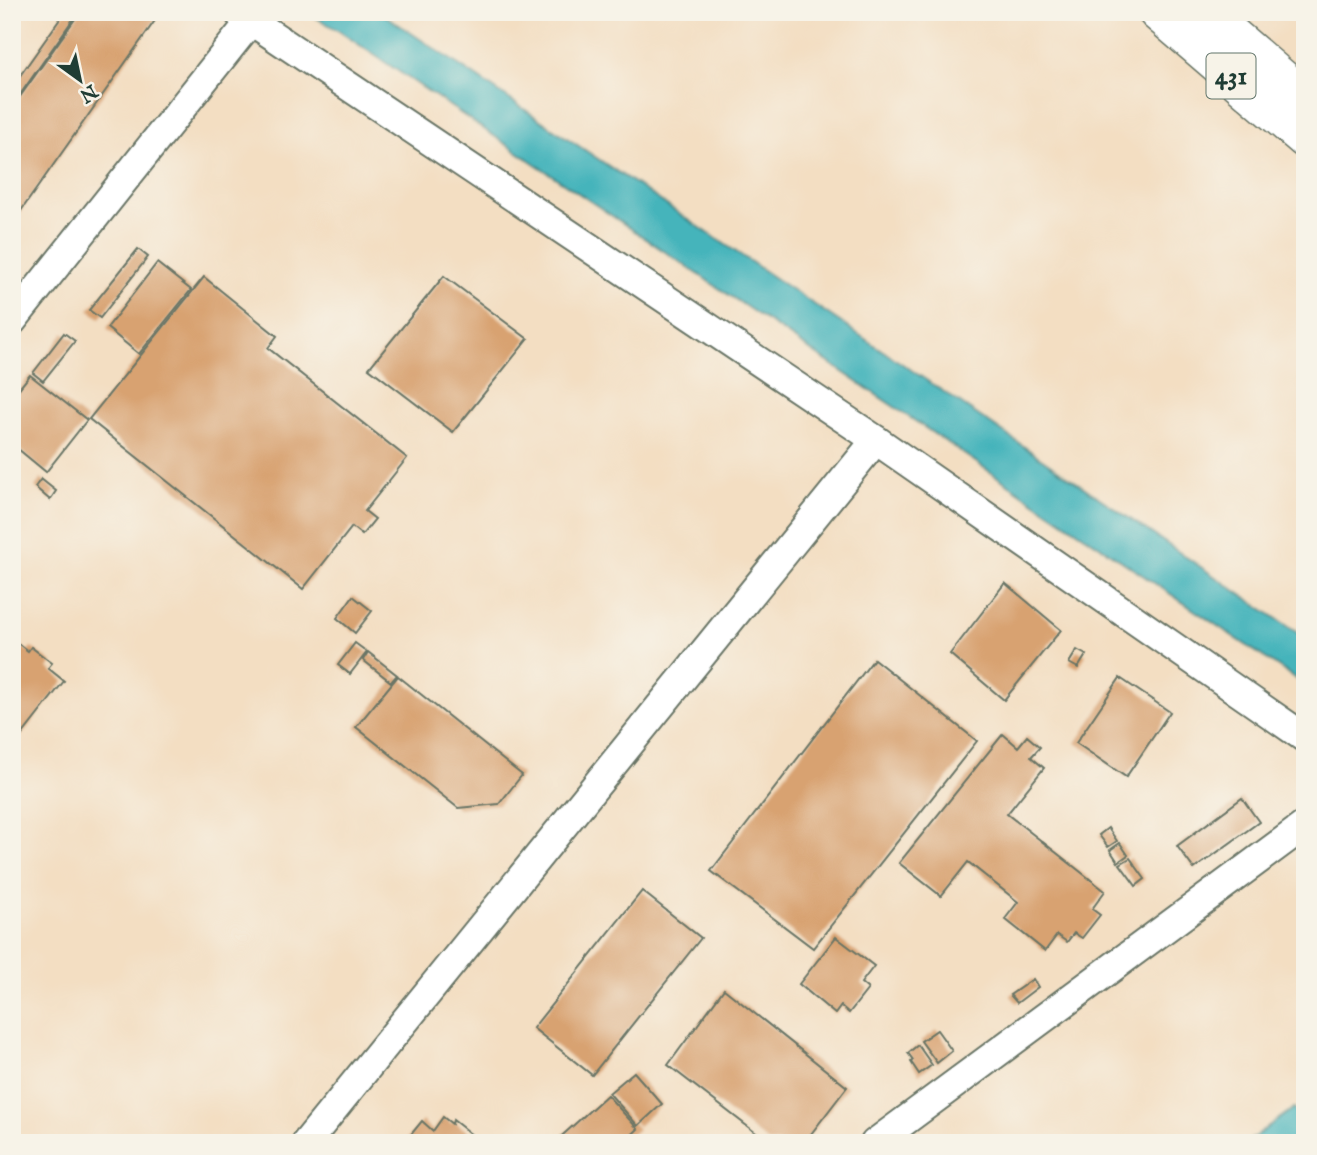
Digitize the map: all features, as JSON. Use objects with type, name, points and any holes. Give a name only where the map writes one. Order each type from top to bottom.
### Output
[{"type":"highway","name":"431","points":[[1157,12],[1305,139]]},
{"type":"highway","name":"431","points":[[1205,12],[1305,98]]},
{"type":"street","points":[[12,321],[249,15],[876,440],[1305,738]]},
{"type":"street","points":[[306,1143],[876,440]]},
{"type":"street","points":[[875,1143],[1305,825]]},
{"type":"water","points":[[306,12],[380,12],[1305,638],[1305,685],[336,29]]},
{"type":"water","points":[[1294,1108],[1305,1120],[1305,1143],[1246,1143]]},
{"type":"building","points":[[65,12],[78,12],[12,106],[12,87]]},
{"type":"building","points":[[80,12],[161,12],[18,215],[12,211],[12,108]]},
{"type":"building","points":[[138,249],[148,257],[100,318],[89,310]]},
{"type":"building","points":[[157,263],[191,290],[139,354],[107,328]]},
{"type":"building","points":[[444,276],[528,339],[453,432],[369,368]]},
{"type":"building","points":[[204,277],[277,336],[268,348],[407,458],[365,511],[375,519],[362,535],[352,527],[303,589],[89,419]]},
{"type":"building","points":[[64,333],[75,341],[43,381],[33,373]]},
{"type":"building","points":[[30,375],[87,420],[46,472],[12,444],[12,397]]},
{"type":"building","points":[[41,479],[56,491],[50,500],[35,487]]},
{"type":"building","points":[[1005,583],[1061,630],[1004,700],[950,654]]},
{"type":"building","points":[[353,596],[372,611],[355,633],[337,618]]},
{"type":"building","points":[[12,639],[28,651],[31,647],[52,663],[48,668],[64,681],[18,740],[12,735]]},
{"type":"building","points":[[355,643],[367,652],[350,674],[338,665]]},
{"type":"building","points":[[1077,650],[1086,655],[1078,668],[1069,663]]},
{"type":"building","points":[[368,652],[397,675],[391,682],[363,660]]},
{"type":"building","points":[[874,659],[977,741],[813,948],[711,871]]},
{"type":"building","points":[[398,676],[522,775],[499,804],[458,808],[356,727]]},
{"type":"building","points":[[1120,678],[1170,712],[1126,777],[1076,743]]},
{"type":"building","points":[[1003,734],[1018,747],[1027,736],[1040,747],[1031,757],[1044,768],[1007,814],[1105,891],[1092,909],[1100,915],[1082,938],[1074,933],[1067,942],[1057,935],[1045,951],[1005,919],[1018,902],[968,862],[941,896],[899,863]]},
{"type":"building","points":[[1242,798],[1259,822],[1194,869],[1177,846]]},
{"type":"building","points":[[1108,828],[1117,841],[1108,847],[1099,835]]},
{"type":"building","points":[[1120,843],[1128,855],[1118,862],[1110,850]]},
{"type":"building","points":[[1130,858],[1145,879],[1136,886],[1120,864]]},
{"type":"building","points":[[642,891],[701,938],[592,1075],[533,1028]]},
{"type":"building","points":[[836,937],[874,966],[861,983],[868,989],[849,1013],[841,1006],[835,1014],[799,984]]},
{"type":"building","points":[[1033,979],[1038,987],[1017,1003],[1010,995]]},
{"type":"building","points":[[724,989],[847,1087],[804,1143],[769,1143],[668,1065]]},
{"type":"building","points":[[937,1030],[952,1051],[937,1063],[921,1041]]},
{"type":"building","points":[[918,1045],[932,1065],[919,1074],[908,1053]]},
{"type":"building","points":[[634,1072],[662,1104],[638,1126],[609,1093]]},
{"type":"building","points":[[607,1095],[638,1129],[623,1143],[554,1143]]},
{"type":"building","points":[[443,1117],[452,1124],[453,1120],[482,1143],[404,1143],[422,1121],[433,1131]]}]
